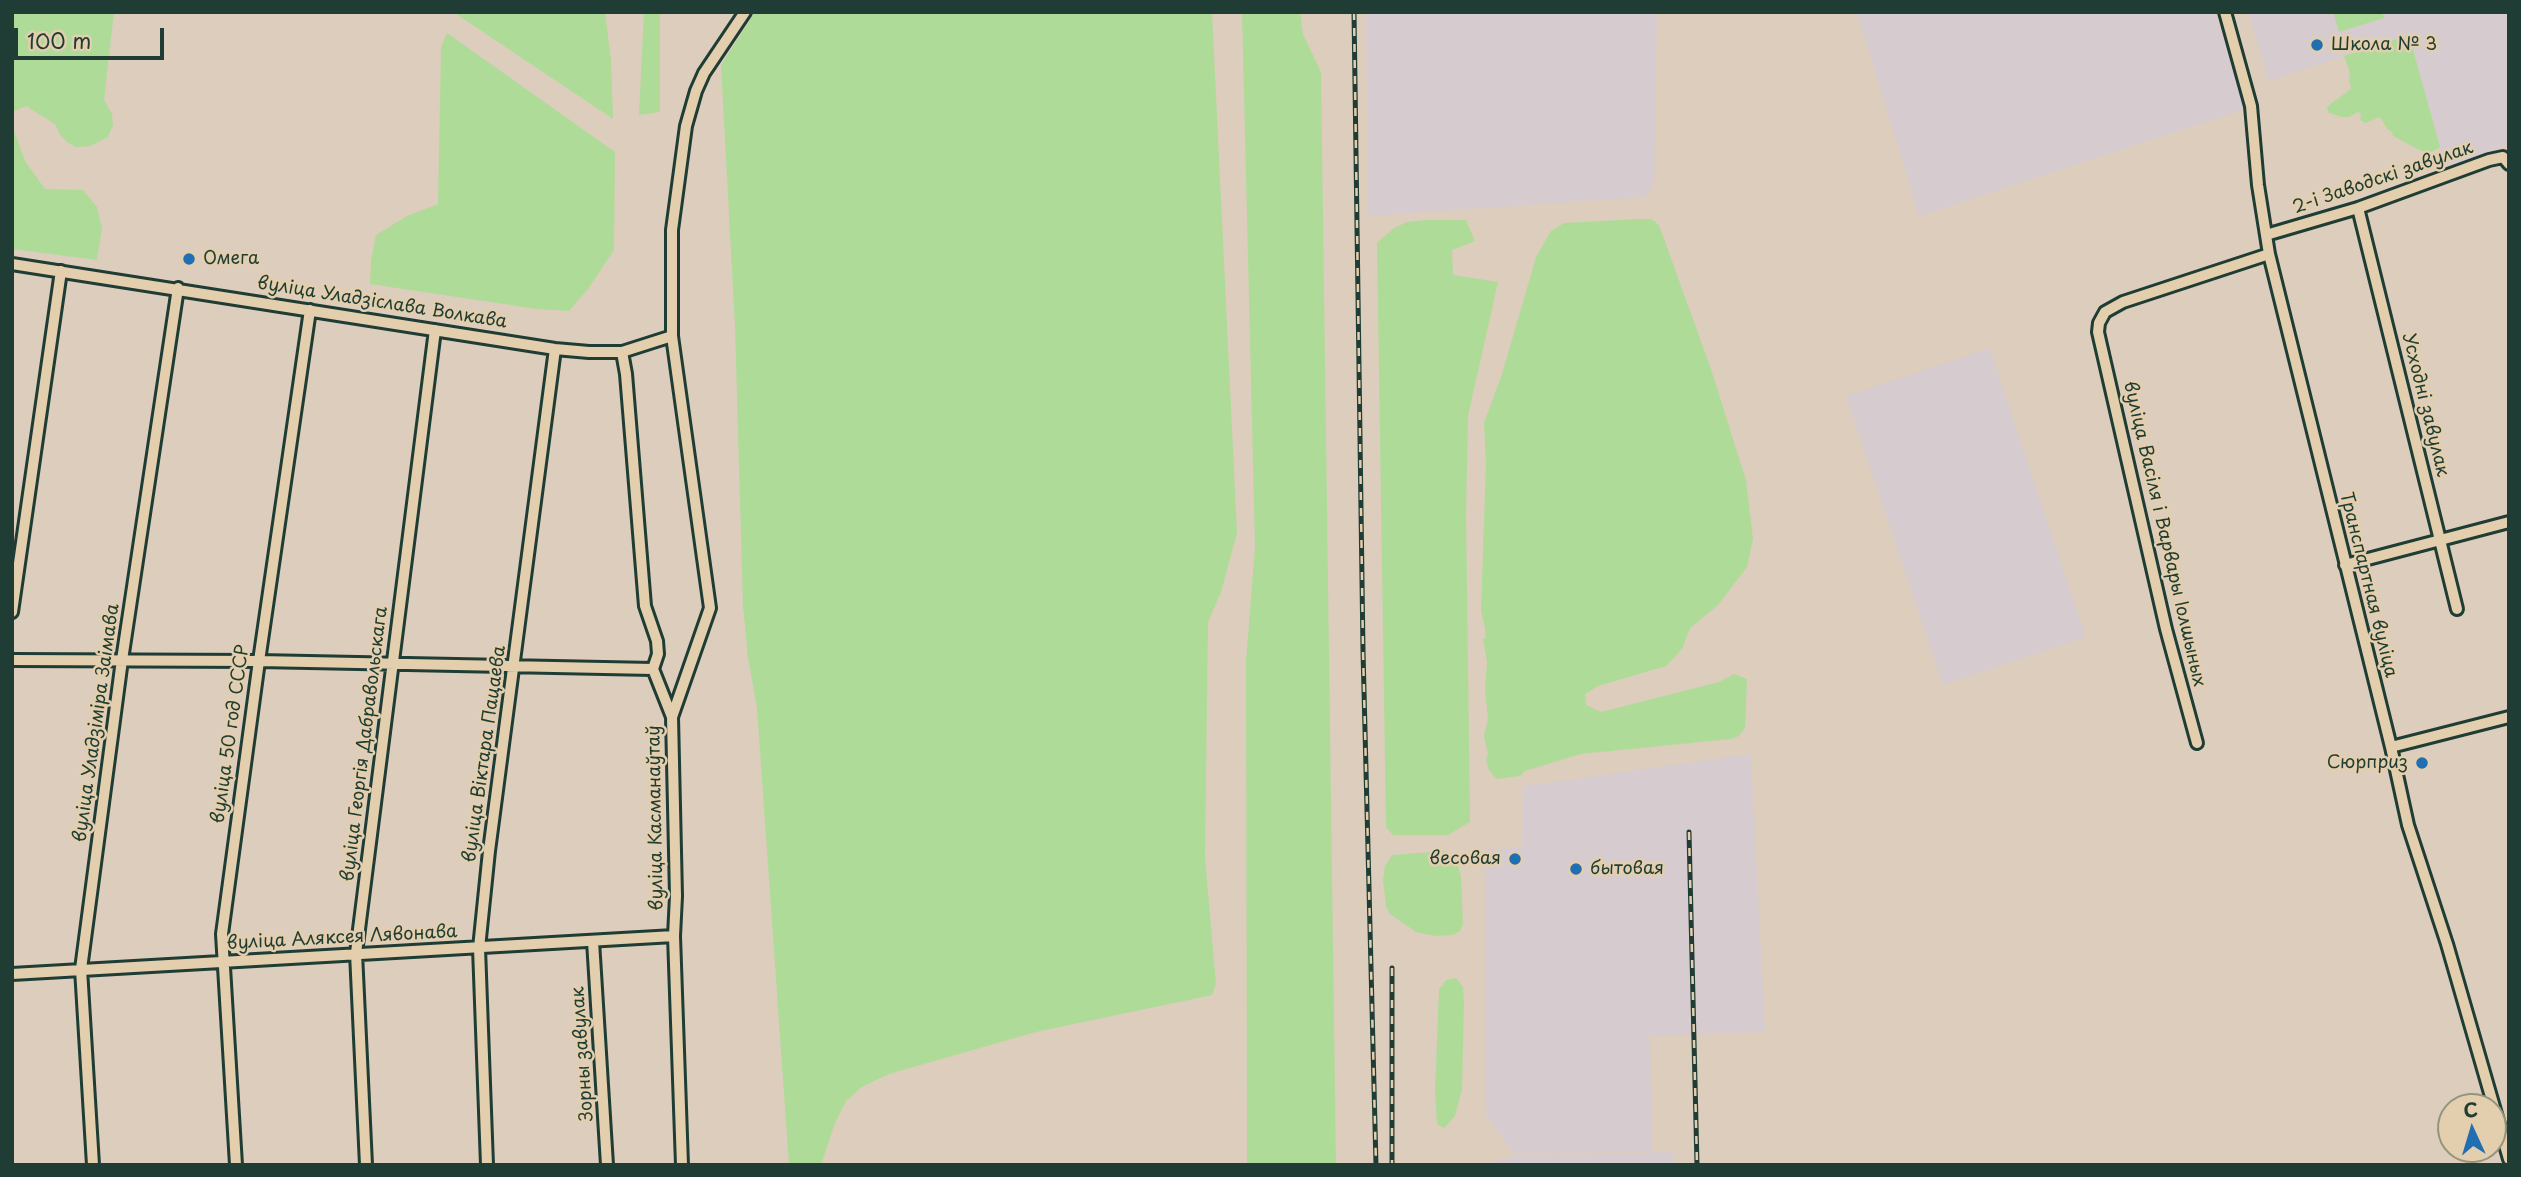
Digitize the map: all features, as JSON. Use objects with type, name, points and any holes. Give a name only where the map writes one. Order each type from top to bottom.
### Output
[{"type":"street","points":[[672,717],[710,608],[672,336],[672,230],[690,111],[704,74],[745,12]]},
{"type":"street","name":"Транспартная вуліца","points":[[2225,12],[2252,106],[2258,186],[2269,254],[2411,834],[2447,944],[2509,1159]]},
{"type":"street","name":"2-і Заводскі завулак","points":[[2266,235],[2358,208],[2489,160],[2503,157],[2509,164]]},
{"type":"street","name":"Усходні завулак","points":[[2358,208],[2457,609]]},
{"type":"street","name":"вуліца Васіля і Варвары Іолшыных","points":[[2197,743],[2166,629],[2098,332],[2099,323],[2105,312],[2123,302],[2269,254]]},
{"type":"street","name":"вуліца Уладзіслава Волкава","points":[[12,264],[555,349],[622,352],[672,336]]},
{"type":"street","points":[[12,612],[61,271]]},
{"type":"street","name":"вуліца Уладзіміра Заімава","points":[[93,1165],[81,970],[122,660],[178,288]]},
{"type":"street","name":"вуліца 50 год СССР","points":[[236,1165],[222,934],[258,661],[310,310]]},
{"type":"street","name":"вуліца Георгія Дабравольскага","points":[[366,1165],[356,953],[435,330]]},
{"type":"street","name":"вуліца Віктара Пацаева","points":[[487,1165],[479,948],[489,851],[555,349]]},
{"type":"street","name":"вуліца Касманаўтаў","points":[[622,352],[645,606],[657,641],[658,654],[653,669],[672,717],[676,896],[674,936],[682,1165]]},
{"type":"street","points":[[2345,565],[2509,522]]},
{"type":"street","points":[[12,660],[258,661],[653,669]]},
{"type":"street","points":[[2391,747],[2509,717]]},
{"type":"street","name":"вуліца Аляксея Лявонава","points":[[12,974],[674,936]]},
{"type":"street","name":"Зорны завулак","points":[[593,941],[607,1165]]},
{"type":"shaded area","points":[[1366,12],[1657,12],[1654,184],[1645,197],[1368,216]]},
{"type":"shaded area","points":[[1857,12],[2215,12],[2245,109],[1919,216]]},
{"type":"shaded area","points":[[2248,12],[2509,12],[2509,144],[2454,165],[2443,160],[2409,35],[2269,81]]},
{"type":"shaded area","points":[[1990,348],[2086,637],[1943,685],[1846,396]]},
{"type":"shaded area","points":[[1751,754],[1765,1032],[1650,1036],[1652,1151],[1514,1154],[1486,1115],[1485,849],[1522,848],[1523,786]]},
{"type":"shaded area","points":[[1673,1152],[1674,1165],[1487,1165],[1514,1156]]},
{"type":"green space","points":[[12,12],[114,12],[104,100],[112,114],[113,125],[108,137],[90,146],[76,147],[61,136],[55,124],[26,106],[12,112]]},
{"type":"green space","points":[[453,12],[605,12],[611,60],[613,119]]},
{"type":"green space","points":[[644,12],[660,12],[660,112],[639,115]]},
{"type":"green space","points":[[755,12],[1212,12],[1237,533],[1221,592],[1208,622],[1205,858],[1216,984],[1212,995],[1036,1032],[889,1074],[862,1087],[846,1101],[835,1123],[821,1165],[789,1165],[757,708],[748,658],[743,606],[735,327],[721,65]]},
{"type":"green space","points":[[1242,12],[1300,12],[1303,34],[1321,72],[1336,1165],[1247,1165],[1246,661],[1255,547]]},
{"type":"green space","points":[[2333,12],[2382,12],[2384,18],[2339,32]]},
{"type":"green space","points":[[447,33],[615,152],[614,250],[588,289],[569,311],[537,309],[370,284],[376,235],[407,216],[438,204],[441,47]]},
{"type":"green space","points":[[2409,35],[2440,147],[2431,152],[2421,151],[2393,136],[2380,117],[2366,123],[2360,120],[2361,114],[2358,112],[2342,117],[2329,113],[2327,108],[2351,89],[2350,73],[2344,56]]},
{"type":"green space","points":[[12,125],[25,161],[45,189],[83,190],[97,207],[102,228],[97,260],[12,249]]},
{"type":"green space","points":[[1651,219],[1659,225],[1711,369],[1746,480],[1753,539],[1747,567],[1718,605],[1690,628],[1682,649],[1666,666],[1598,686],[1585,694],[1586,705],[1601,712],[1719,682],[1734,674],[1747,679],[1745,728],[1739,736],[1731,739],[1581,754],[1525,771],[1520,776],[1496,779],[1486,760],[1488,754],[1484,736],[1488,719],[1485,688],[1487,662],[1483,639],[1486,638],[1481,611],[1486,464],[1484,423],[1502,374],[1536,257],[1551,231],[1564,223]]},
{"type":"green space","points":[[1466,220],[1475,241],[1452,250],[1453,275],[1498,282],[1468,416],[1466,513],[1470,822],[1448,835],[1393,835],[1386,827],[1377,243],[1394,228],[1407,222]]},
{"type":"green space","points":[[1447,851],[1457,861],[1461,877],[1463,924],[1460,931],[1452,935],[1435,936],[1416,932],[1390,914],[1386,906],[1383,880],[1385,866],[1392,855]]},
{"type":"green space","points":[[1456,978],[1463,987],[1464,1004],[1462,1089],[1455,1116],[1444,1128],[1437,1124],[1435,1093],[1439,990],[1446,980]]},
{"type":"railway","points":[[1354,12],[1363,651],[1376,1165]]},
{"type":"railway","points":[[1689,832],[1697,1165]]},
{"type":"railway","points":[[1392,968],[1392,1165]]},
{"type":"place","name":"Школа № 3","points":[[2317,45]]},
{"type":"place","name":"Омега","points":[[189,259]]},
{"type":"place","name":"Сюрприз","points":[[2422,763]]},
{"type":"place","name":"весовая","points":[[1515,859]]},
{"type":"place","name":"бытовая","points":[[1576,869]]}]
